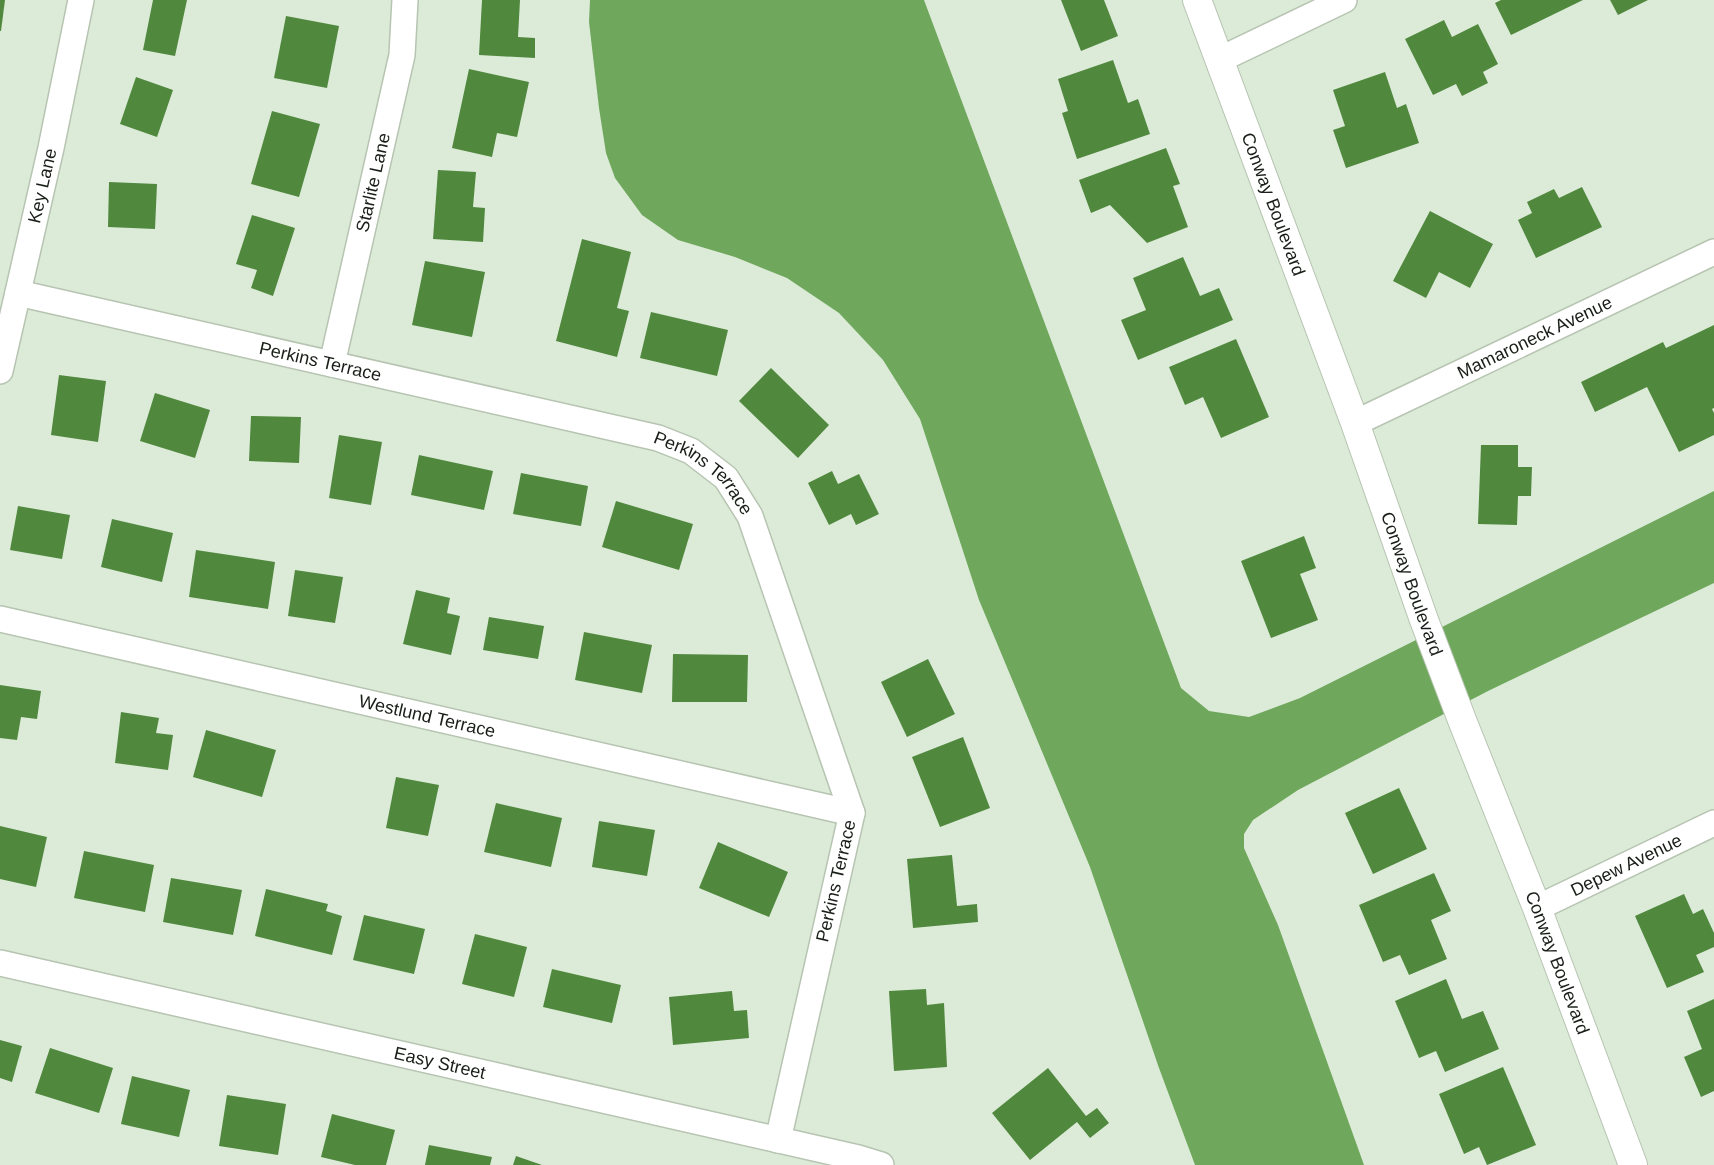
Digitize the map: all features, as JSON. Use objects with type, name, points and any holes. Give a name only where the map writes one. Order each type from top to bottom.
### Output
[{"type":"street","name":"Key Lane","points":[[0,370],[51,148],[81,0]]},
{"type":"street","name":"Starlite Lane","points":[[332,364],[402,55],[405,0]]},
{"type":"street","name":"Conway Boulevard","points":[[1197,0],[1355,423],[1424,620],[1537,908],[1633,1165]]},
{"type":"street","points":[[1219,60],[1344,0]]},
{"type":"street","name":"Mamaroneck Avenue","points":[[1355,423],[1714,252]]},
{"type":"street","name":"Perkins Terrace","points":[[18,293],[658,438],[691,450],[726,478],[750,516],[852,812],[778,1140]]},
{"type":"street","name":"Westlund Terrace","points":[[0,619],[852,812]]},
{"type":"street","name":"Depew Avenue","points":[[1537,908],[1714,823]]},
{"type":"street","name":"Easy Street","points":[[0,963],[858,1158],[881,1165]]},
{"type":"shaded area","points":[[590,0],[924,0],[1181,688],[1209,711],[1249,717],[1300,698],[1714,491],[1714,583],[1488,691],[1298,790],[1253,820],[1244,834],[1244,848],[1278,925],[1364,1165],[1195,1165],[1159,1068],[1090,867],[979,600],[920,419],[883,360],[839,313],[787,278],[735,257],[678,240],[642,215],[615,178],[606,153],[589,22]]},
{"type":"building","points":[[0,0],[5,0],[1,31],[0,31]]},
{"type":"building","points":[[153,0],[187,0],[175,56],[143,50]]},
{"type":"building","points":[[482,0],[520,0],[518,37],[535,38],[535,58],[479,55]]},
{"type":"building","points":[[1061,0],[1104,0],[1118,36],[1081,51]]},
{"type":"building","points":[[1501,0],[1583,0],[1511,35],[1495,3]]},
{"type":"building","points":[[1610,0],[1648,0],[1618,15]]},
{"type":"building","points":[[286,16],[339,26],[327,88],[274,78]]},
{"type":"building","points":[[1444,20],[1452,37],[1478,24],[1498,64],[1483,72],[1488,83],[1462,96],[1456,84],[1433,95],[1405,39]]},
{"type":"building","points":[[1113,60],[1128,103],[1138,99],[1150,134],[1077,159],[1062,113],[1068,111],[1058,79]]},
{"type":"building","points":[[469,69],[529,82],[517,137],[497,133],[492,157],[452,148]]},
{"type":"building","points":[[1385,72],[1397,108],[1406,104],[1419,143],[1346,168],[1333,130],[1345,126],[1333,90]]},
{"type":"building","points":[[136,77],[173,90],[157,137],[120,124]]},
{"type":"building","points":[[272,111],[320,124],[299,197],[251,184]]},
{"type":"building","points":[[1166,148],[1180,184],[1173,186],[1188,227],[1147,243],[1110,205],[1091,213],[1079,180]]},
{"type":"building","points":[[438,170],[476,172],[473,207],[485,208],[483,242],[433,239]]},
{"type":"building","points":[[109,182],[157,184],[155,229],[108,227]]},
{"type":"building","points":[[1582,187],[1602,227],[1536,258],[1518,220],[1532,213],[1527,202],[1554,189],[1559,198]]},
{"type":"building","points":[[1430,211],[1493,244],[1470,288],[1439,272],[1426,298],[1393,281]]},
{"type":"building","points":[[252,215],[295,228],[273,296],[251,288],[257,270],[236,264]]},
{"type":"building","points":[[582,239],[631,252],[617,308],[629,311],[617,357],[556,341]]},
{"type":"building","points":[[1183,257],[1200,296],[1219,288],[1233,320],[1138,360],[1121,320],[1146,310],[1133,278]]},
{"type":"building","points":[[425,261],[485,272],[472,337],[412,325]]},
{"type":"building","points":[[651,312],[728,330],[717,376],[640,358]]},
{"type":"building","points":[[1714,325],[1714,408],[1712,409],[1714,413],[1714,435],[1679,452],[1647,387],[1595,412],[1581,382],[1663,342],[1666,348]]},
{"type":"building","points":[[1236,339],[1269,417],[1221,438],[1203,397],[1185,405],[1169,367]]},
{"type":"building","points":[[771,368],[829,425],[798,458],[739,401]]},
{"type":"building","points":[[59,375],[106,381],[98,442],[51,435]]},
{"type":"building","points":[[155,393],[210,410],[195,458],[140,441]]},
{"type":"building","points":[[251,416],[301,417],[299,463],[249,461]]},
{"type":"building","points":[[339,435],[382,442],[371,505],[329,498]]},
{"type":"building","points":[[1481,445],[1518,445],[1518,467],[1532,467],[1531,496],[1518,496],[1517,525],[1478,524]]},
{"type":"building","points":[[419,455],[493,471],[484,510],[411,495]]},
{"type":"building","points":[[832,471],[838,484],[859,474],[879,514],[856,525],[851,514],[829,525],[808,483]]},
{"type":"building","points":[[521,473],[588,486],[581,526],[513,514]]},
{"type":"building","points":[[616,501],[693,524],[679,570],[602,547]]},
{"type":"building","points":[[18,506],[70,515],[62,559],[10,550]]},
{"type":"building","points":[[112,519],[173,533],[162,582],[101,567]]},
{"type":"building","points":[[1304,536],[1316,568],[1300,574],[1318,620],[1271,638],[1241,561]]},
{"type":"building","points":[[196,550],[275,562],[268,609],[189,597]]},
{"type":"building","points":[[295,570],[343,577],[335,623],[288,616]]},
{"type":"building","points":[[416,590],[450,598],[447,613],[460,616],[451,655],[403,644]]},
{"type":"building","points":[[489,617],[544,626],[538,659],[483,650]]},
{"type":"building","points":[[584,632],[652,645],[642,693],[575,680]]},
{"type":"building","points":[[673,654],[748,655],[747,702],[672,702]]},
{"type":"building","points":[[928,659],[955,714],[907,737],[881,682]]},
{"type":"building","points":[[0,685],[41,691],[37,719],[21,717],[17,740],[0,738]]},
{"type":"building","points":[[121,712],[159,718],[156,733],[173,735],[168,770],[115,763]]},
{"type":"building","points":[[206,730],[276,750],[262,797],[193,777]]},
{"type":"building","points":[[963,737],[990,808],[940,827],[912,757]]},
{"type":"building","points":[[396,777],[439,785],[428,836],[386,828]]},
{"type":"building","points":[[1399,788],[1427,849],[1373,874],[1345,813]]},
{"type":"building","points":[[496,803],[562,818],[551,867],[484,852]]},
{"type":"building","points":[[599,821],[655,830],[647,876],[592,867]]},
{"type":"building","points":[[0,826],[47,837],[36,887],[0,879]]},
{"type":"building","points":[[718,842],[788,872],[769,917],[699,888]]},
{"type":"building","points":[[84,851],[154,865],[145,912],[74,898]]},
{"type":"building","points":[[952,855],[957,906],[977,904],[978,922],[913,928],[907,859]]},
{"type":"building","points":[[1434,873],[1451,911],[1431,920],[1447,959],[1409,975],[1400,955],[1383,962],[1359,905]]},
{"type":"building","points":[[171,878],[242,890],[233,935],[163,922]]},
{"type":"building","points":[[266,889],[328,904],[326,911],[342,916],[332,955],[255,936]]},
{"type":"building","points":[[1684,894],[1693,914],[1703,909],[1714,933],[1714,947],[1696,955],[1704,972],[1667,988],[1635,916]]},
{"type":"building","points":[[364,915],[425,929],[414,974],[353,960]]},
{"type":"building","points":[[475,934],[527,947],[514,997],[462,984]]},
{"type":"building","points":[[552,969],[621,985],[612,1023],[543,1007]]},
{"type":"building","points":[[1446,979],[1462,1019],[1483,1011],[1499,1049],[1445,1072],[1436,1051],[1419,1058],[1395,1001]]},
{"type":"building","points":[[926,989],[927,1005],[944,1003],[947,1067],[894,1071],[889,991]]},
{"type":"building","points":[[732,991],[734,1011],[747,1010],[749,1038],[673,1045],[669,997]]},
{"type":"building","points":[[1714,999],[1714,1091],[1701,1097],[1684,1057],[1702,1049],[1687,1011]]},
{"type":"building","points":[[0,1040],[22,1046],[12,1082],[0,1078]]},
{"type":"building","points":[[50,1048],[113,1068],[99,1113],[35,1093]]},
{"type":"building","points":[[1503,1067],[1536,1145],[1487,1165],[1479,1147],[1464,1154],[1439,1094]]},
{"type":"building","points":[[1048,1068],[1086,1116],[1097,1108],[1109,1123],[1090,1138],[1077,1122],[1030,1160],[992,1113]]},
{"type":"building","points":[[132,1076],[190,1090],[179,1137],[121,1124]]},
{"type":"building","points":[[227,1095],[286,1104],[278,1155],[219,1146]]},
{"type":"building","points":[[332,1114],[395,1130],[386,1165],[355,1165],[321,1157]]},
{"type":"building","points":[[429,1145],[492,1157],[490,1165],[425,1165]]},
{"type":"building","points":[[516,1156],[542,1165],[513,1165]]}]
